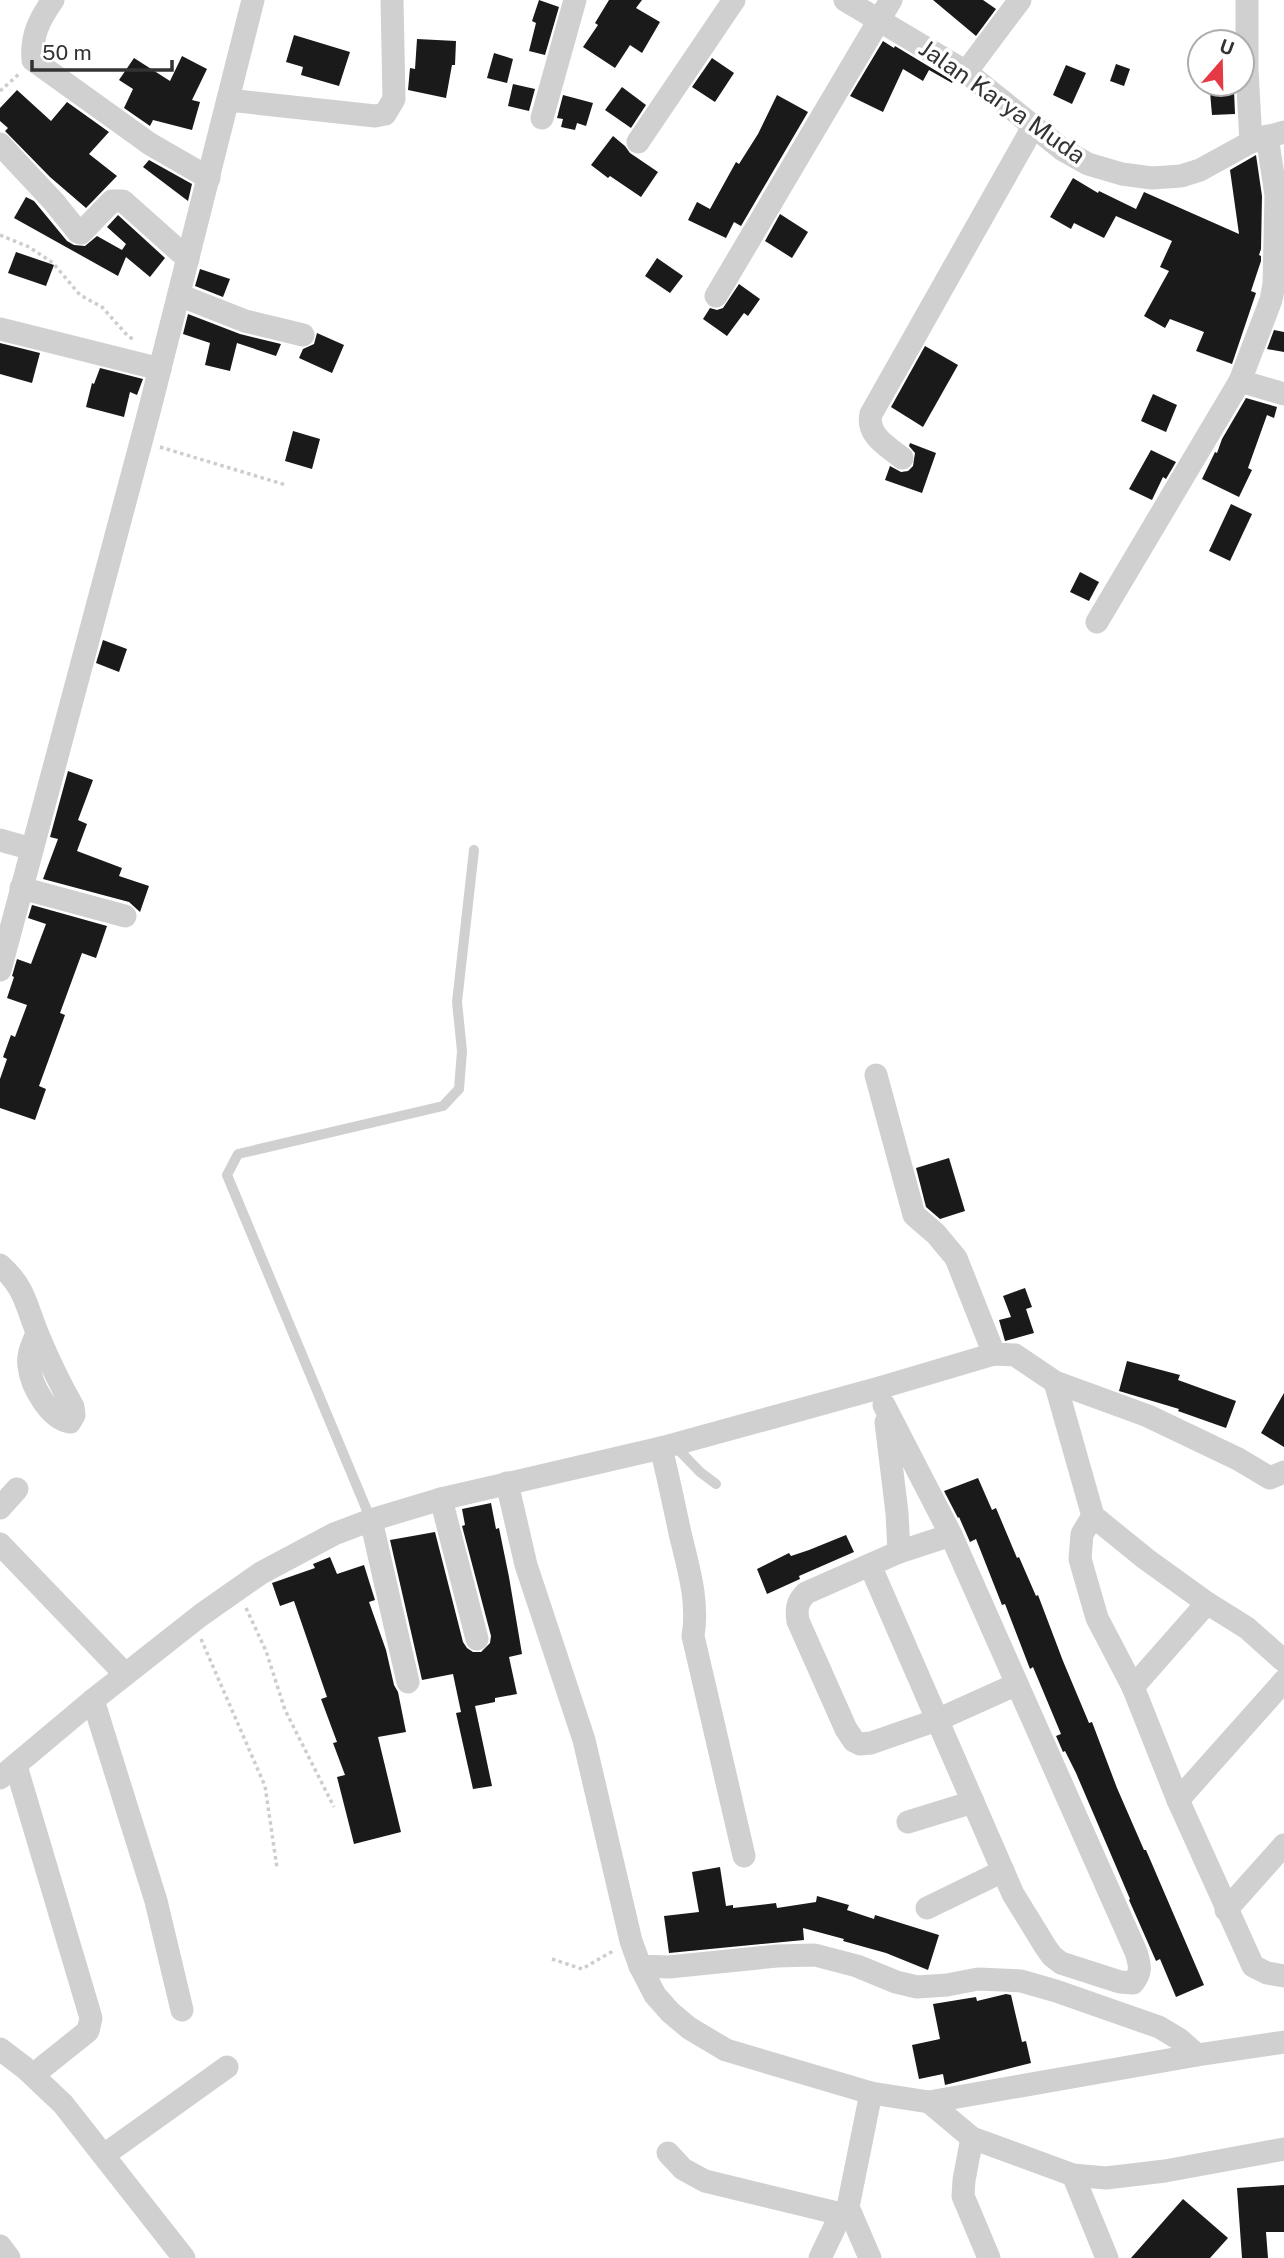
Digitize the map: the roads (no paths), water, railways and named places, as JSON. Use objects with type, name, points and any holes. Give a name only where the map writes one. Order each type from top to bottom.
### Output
[{"type":"street","points":[[53,0],[34,33],[33,60],[150,144],[209,178]]},
{"type":"street","points":[[2,955],[142,441],[253,0]]},
{"type":"street","points":[[228,100],[375,116],[385,114],[394,99],[391,0]]},
{"type":"street","points":[[542,118],[575,0]]},
{"type":"street","points":[[638,142],[734,0]]},
{"type":"street","name":"Jalan Karya Muda","points":[[845,0],[885,9],[1063,150],[1088,164],[1122,174],[1152,178],[1181,176],[1200,170],[1267,136]]},
{"type":"street","points":[[967,72],[1020,0]]},
{"type":"street","points":[[1097,622],[1240,381],[1279,283],[1276,195],[1267,136],[1247,71],[1247,0]]},
{"type":"street","points":[[716,296],[885,9]]},
{"type":"street","points":[[902,458],[875,436],[870,426],[871,414],[1033,127]]},
{"type":"street","points":[[0,144],[78,232],[81,233],[113,201],[119,200],[188,259]]},
{"type":"street","points":[[179,295],[245,321],[303,335]]},
{"type":"street","points":[[0,329],[162,362]]},
{"type":"street","points":[[1240,381],[1284,394]]},
{"type":"street","points":[[0,841],[32,849]]},
{"type":"street","points":[[21,888],[125,916]]},
{"type":"street","points":[[876,1075],[914,1215],[936,1234],[956,1258],[994,1354]]},
{"type":"street","points":[[0,1265],[15,1278],[23,1292],[37,1334]]},
{"type":"street","points":[[33,2075],[88,2031],[91,2018],[8,1772],[193,1621],[261,1573],[334,1534],[441,1499],[882,1396],[994,1354],[1015,1355],[1055,1381],[1149,1416],[1270,1478],[1284,1472]]},
{"type":"street","points":[[1055,1381],[1093,1516],[1146,1559],[1247,1628],[1284,1661]]},
{"type":"street","points":[[870,1565],[1013,1894],[1052,1956],[1068,1965],[1119,1982],[1133,1983],[1141,1968],[1136,1952],[951,1535],[882,1396]]},
{"type":"street","points":[[882,1396],[897,1513],[899,1552]]},
{"type":"street","points":[[667,1446],[696,1616],[693,1636],[744,1856]]},
{"type":"street","points":[[507,1483],[526,1565],[584,1740],[631,1941],[655,1995],[689,2028],[726,2050],[870,2093],[929,2102],[1284,2042]]},
{"type":"street","points":[[0,1508],[17,1489]]},
{"type":"street","points":[[441,1499],[477,1639]]},
{"type":"street","points":[[1093,1516],[1082,1534],[1080,1559],[1097,1618],[1133,1687],[1178,1800],[1253,1966],[1267,1973],[1284,1976]]},
{"type":"street","points":[[371,1520],[408,1682]]},
{"type":"street","points":[[951,1535],[899,1552],[806,1593],[796,1610],[798,1621],[849,1736],[860,1745],[871,1744],[937,1720],[1017,1684]]},
{"type":"street","points":[[0,1544],[125,1674]]},
{"type":"street","points":[[1133,1687],[1207,1603]]},
{"type":"street","points":[[1178,1800],[1284,1681]]},
{"type":"street","points":[[93,1700],[156,1900],[182,2010]]},
{"type":"street","points":[[908,1822],[973,1802]]},
{"type":"street","points":[[1226,1910],[1284,1845]]},
{"type":"street","points":[[927,1908],[1003,1871]]},
{"type":"street","points":[[640,1966],[669,1967],[777,1956],[815,1955],[917,1987],[978,1979],[1021,1981],[1159,2027],[1179,2039],[1197,2055]]},
{"type":"street","points":[[0,2049],[33,2075],[63,2104],[184,2258]]},
{"type":"street","points":[[104,2155],[227,2067]]},
{"type":"street","points":[[820,2258],[844,2210],[870,2093]]},
{"type":"street","points":[[929,2102],[972,2138],[1073,2175],[1107,2178],[1164,2171],[1284,2149]]},
{"type":"street","points":[[972,2138],[963,2196],[989,2258]]},
{"type":"street","points":[[668,2153],[682,2169],[705,2181],[844,2210],[870,2258]]},
{"type":"street","points":[[1073,2175],[1107,2258]]},
{"type":"street","points":[[0,2246],[9,2258]]},
{"type":"lane","points":[[371,1520],[227,1175],[238,1154],[443,1106],[459,1089],[462,1051],[457,1002],[474,850]]},
{"type":"lane","points":[[667,1446],[716,1484]]}]
